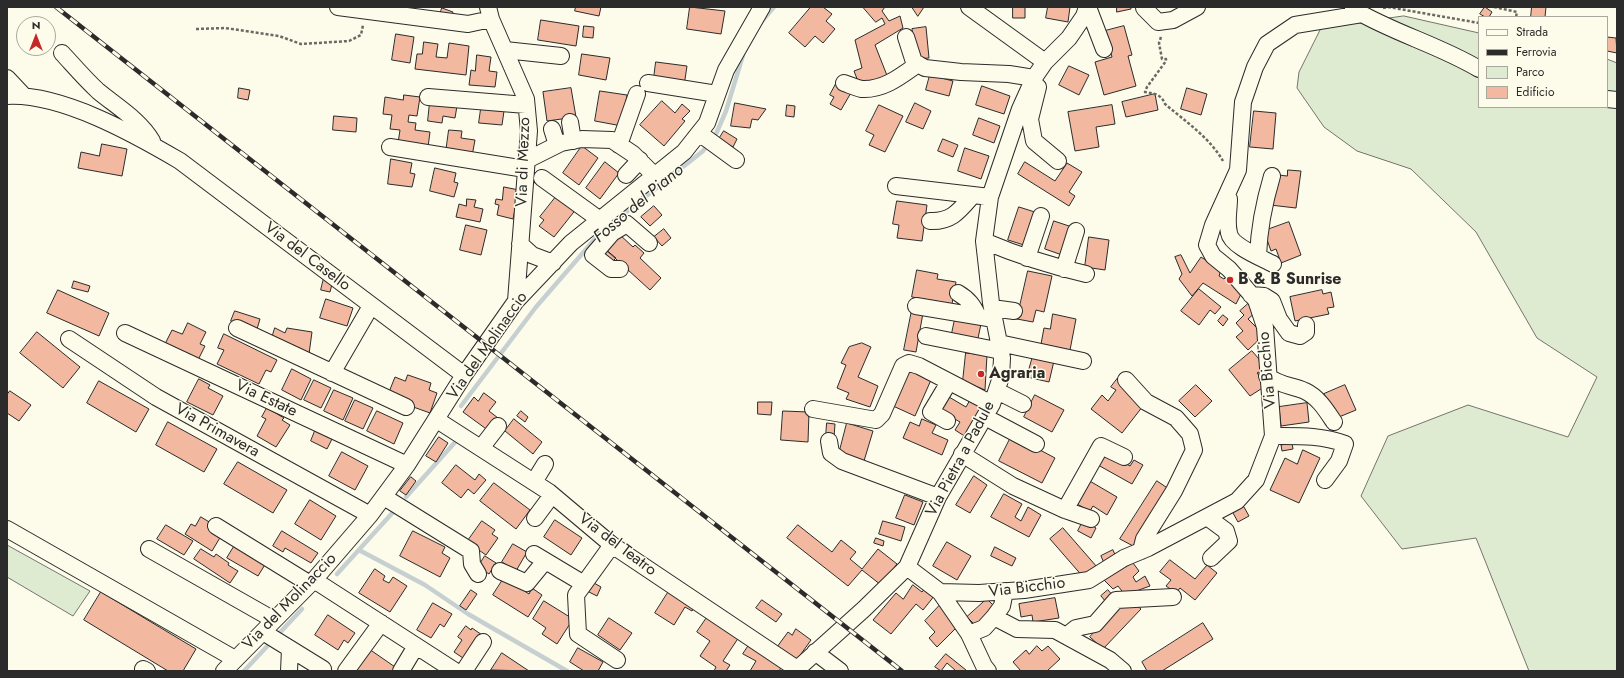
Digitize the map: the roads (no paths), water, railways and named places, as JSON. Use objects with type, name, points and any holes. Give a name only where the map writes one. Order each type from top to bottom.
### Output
[{"type":"street","points":[[338,7],[373,10],[468,24],[490,13]]},
{"type":"street","name":"Via del Molinaccio","points":[[224,671],[235,659],[269,636],[274,620],[312,582],[370,515],[408,465],[464,375],[516,301],[571,243],[606,227],[654,175],[684,152],[707,139],[707,123],[726,70],[762,7]]},
{"type":"street","points":[[969,7],[1040,70]]},
{"type":"street","points":[[1087,7],[1104,49]]},
{"type":"street","name":"Via Pietra a Padule","points":[[796,670],[864,609],[907,567],[938,497],[991,404],[1001,377],[1002,358],[993,313],[984,241],[990,197],[1020,109],[1040,70],[1069,38],[1084,16],[1087,7]]},
{"type":"street","points":[[1144,7],[1158,22],[1164,22],[1173,20],[1197,7]]},
{"type":"street","points":[[1356,10],[1387,27],[1460,58],[1478,68]]},
{"type":"street","name":"Via Bicchio","points":[[940,592],[979,593],[1024,590],[1089,580],[1124,558],[1141,551],[1237,501],[1256,480],[1273,436],[1265,327],[1256,300],[1229,269],[1213,256],[1206,245],[1213,225],[1238,170],[1243,102],[1255,67],[1267,44],[1294,25],[1356,10]]},
{"type":"street","name":"Via di Mezzo","points":[[490,13],[526,99],[529,131],[516,301]]},
{"type":"street","points":[[906,37],[914,62],[925,68],[961,72],[1009,74],[1040,70]]},
{"type":"street","points":[[505,50],[561,56]]},
{"type":"street","points":[[62,53],[97,90],[149,135],[152,145]]},
{"type":"street","points":[[844,83],[861,89],[879,88],[900,77],[918,64]]},
{"type":"street","points":[[1040,70],[1038,89],[1030,119],[1034,141],[1058,161]]},
{"type":"street","points":[[7,78],[15,95],[60,103],[107,122],[152,145]]},
{"type":"street","points":[[648,83],[717,94]]},
{"type":"street","points":[[607,145],[636,94]]},
{"type":"street","points":[[428,97],[526,105]]},
{"type":"street","points":[[570,122],[573,140]]},
{"type":"street","points":[[552,129],[558,145]]},
{"type":"street","points":[[390,147],[526,164],[558,145],[573,140],[582,139],[607,145],[633,154],[654,175]]},
{"type":"street","points":[[707,139],[736,160]]},
{"type":"street","name":"Via del Casello","points":[[152,145],[180,161],[464,375]]},
{"type":"street","points":[[626,174],[640,160]]},
{"type":"street","points":[[1258,256],[1259,232],[1272,176]]},
{"type":"street","points":[[542,178],[606,227],[627,224],[649,243]]},
{"type":"street","points":[[896,186],[990,197]]},
{"type":"street","points":[[1230,186],[1227,219],[1229,235],[1242,248],[1273,264]]},
{"type":"street","points":[[930,221],[942,222],[957,213],[973,195]]},
{"type":"street","points":[[1027,258],[1041,216]]},
{"type":"street","points":[[606,227],[593,255],[611,269],[620,269]]},
{"type":"street","points":[[1064,269],[1076,231]]},
{"type":"street","points":[[984,241],[1027,258],[1086,274]]},
{"type":"street","points":[[520,244],[532,255],[553,263]]},
{"type":"street","points":[[958,293],[970,301],[978,316]]},
{"type":"street","points":[[1252,295],[1264,296],[1272,301],[1279,318],[1289,333],[1300,336],[1306,332],[1306,325]]},
{"type":"street","points":[[332,372],[371,306]]},
{"type":"street","points":[[916,306],[978,316],[1014,311]]},
{"type":"street","points":[[237,328],[406,407]]},
{"type":"street","name":"Via Estate","points":[[124,332],[408,465]]},
{"type":"street","points":[[926,336],[1083,361]]},
{"type":"street","name":"Via Primavera","points":[[69,339],[156,397],[370,515]]},
{"type":"street","points":[[813,409],[876,420],[882,414],[903,366],[909,363],[919,366],[991,404],[1036,444]]},
{"type":"street","points":[[1268,376],[1276,382],[1304,391],[1315,397],[1334,422]]},
{"type":"street","points":[[1126,380],[1146,402],[1176,418],[1190,434],[1194,450],[1174,490],[1144,539],[1141,551]]},
{"type":"street","points":[[947,421],[931,412],[948,382]]},
{"type":"street","points":[[991,404],[1024,404]]},
{"type":"street","name":"Via del Teatro","points":[[437,420],[534,482],[612,545],[796,670]]},
{"type":"street","points":[[481,448],[498,426]]},
{"type":"street","points":[[1273,436],[1304,436],[1334,440],[1345,444],[1339,461],[1325,480]]},
{"type":"street","points":[[829,441],[831,453],[842,461],[938,497]]},
{"type":"street","points":[[1065,510],[1101,446],[1124,456]]},
{"type":"street","points":[[962,454],[1013,486],[1065,510],[1091,519]]},
{"type":"street","points":[[534,482],[545,464]]},
{"type":"street","points":[[535,518],[552,495]]},
{"type":"street","points":[[384,497],[471,550],[472,564],[478,574]]},
{"type":"street","points":[[1207,517],[1226,530],[1229,541],[1211,558]]},
{"type":"street","points":[[216,526],[382,623],[455,671]]},
{"type":"street","points":[[7,529],[235,659]]},
{"type":"street","points":[[612,545],[576,594],[578,634],[617,660]]},
{"type":"street","points":[[149,549],[274,620]]},
{"type":"street","points":[[500,571],[527,583],[540,557],[584,584]]},
{"type":"street","points":[[907,567],[940,592],[969,634],[984,666],[988,671]]},
{"type":"street","points":[[969,634],[984,628],[994,617],[1002,606],[1005,591]]},
{"type":"street","points":[[1066,636],[1076,628],[1095,624],[1116,600],[1173,597]]},
{"type":"street","points":[[994,617],[1017,629],[1055,630],[1110,660],[1123,671]]},
{"type":"street","points":[[346,671],[382,623]]},
{"type":"street","points":[[269,636],[323,670]]},
{"type":"street","points":[[464,671],[483,642]]},
{"type":"street","points":[[401,671],[416,646]]},
{"type":"street","points":[[289,671],[290,649]]},
{"type":"street","points":[[815,652],[840,671]]},
{"type":"waterway","name":"Fosso del Piano","points":[[762,21],[774,7]]},
{"type":"waterway","name":"Fosso del Piano","points":[[461,406],[536,307],[601,232],[703,151],[716,134],[726,111],[743,55]]},
{"type":"waterway","name":"Fosso del Piano","points":[[406,497],[457,440]]},
{"type":"waterway","name":"Fosso del Piano","points":[[337,574],[395,510]]},
{"type":"waterway","points":[[359,550],[425,585],[468,614],[567,671]]},
{"type":"waterway","name":"Fosso del Piano","points":[[244,671],[302,609]]},
{"type":"railway","points":[[56,7],[902,671]]},
{"type":"place","name":"B & B Sunrise","points":[[1230,280]]},
{"type":"place","name":"Agraria","points":[[981,374]]}]
